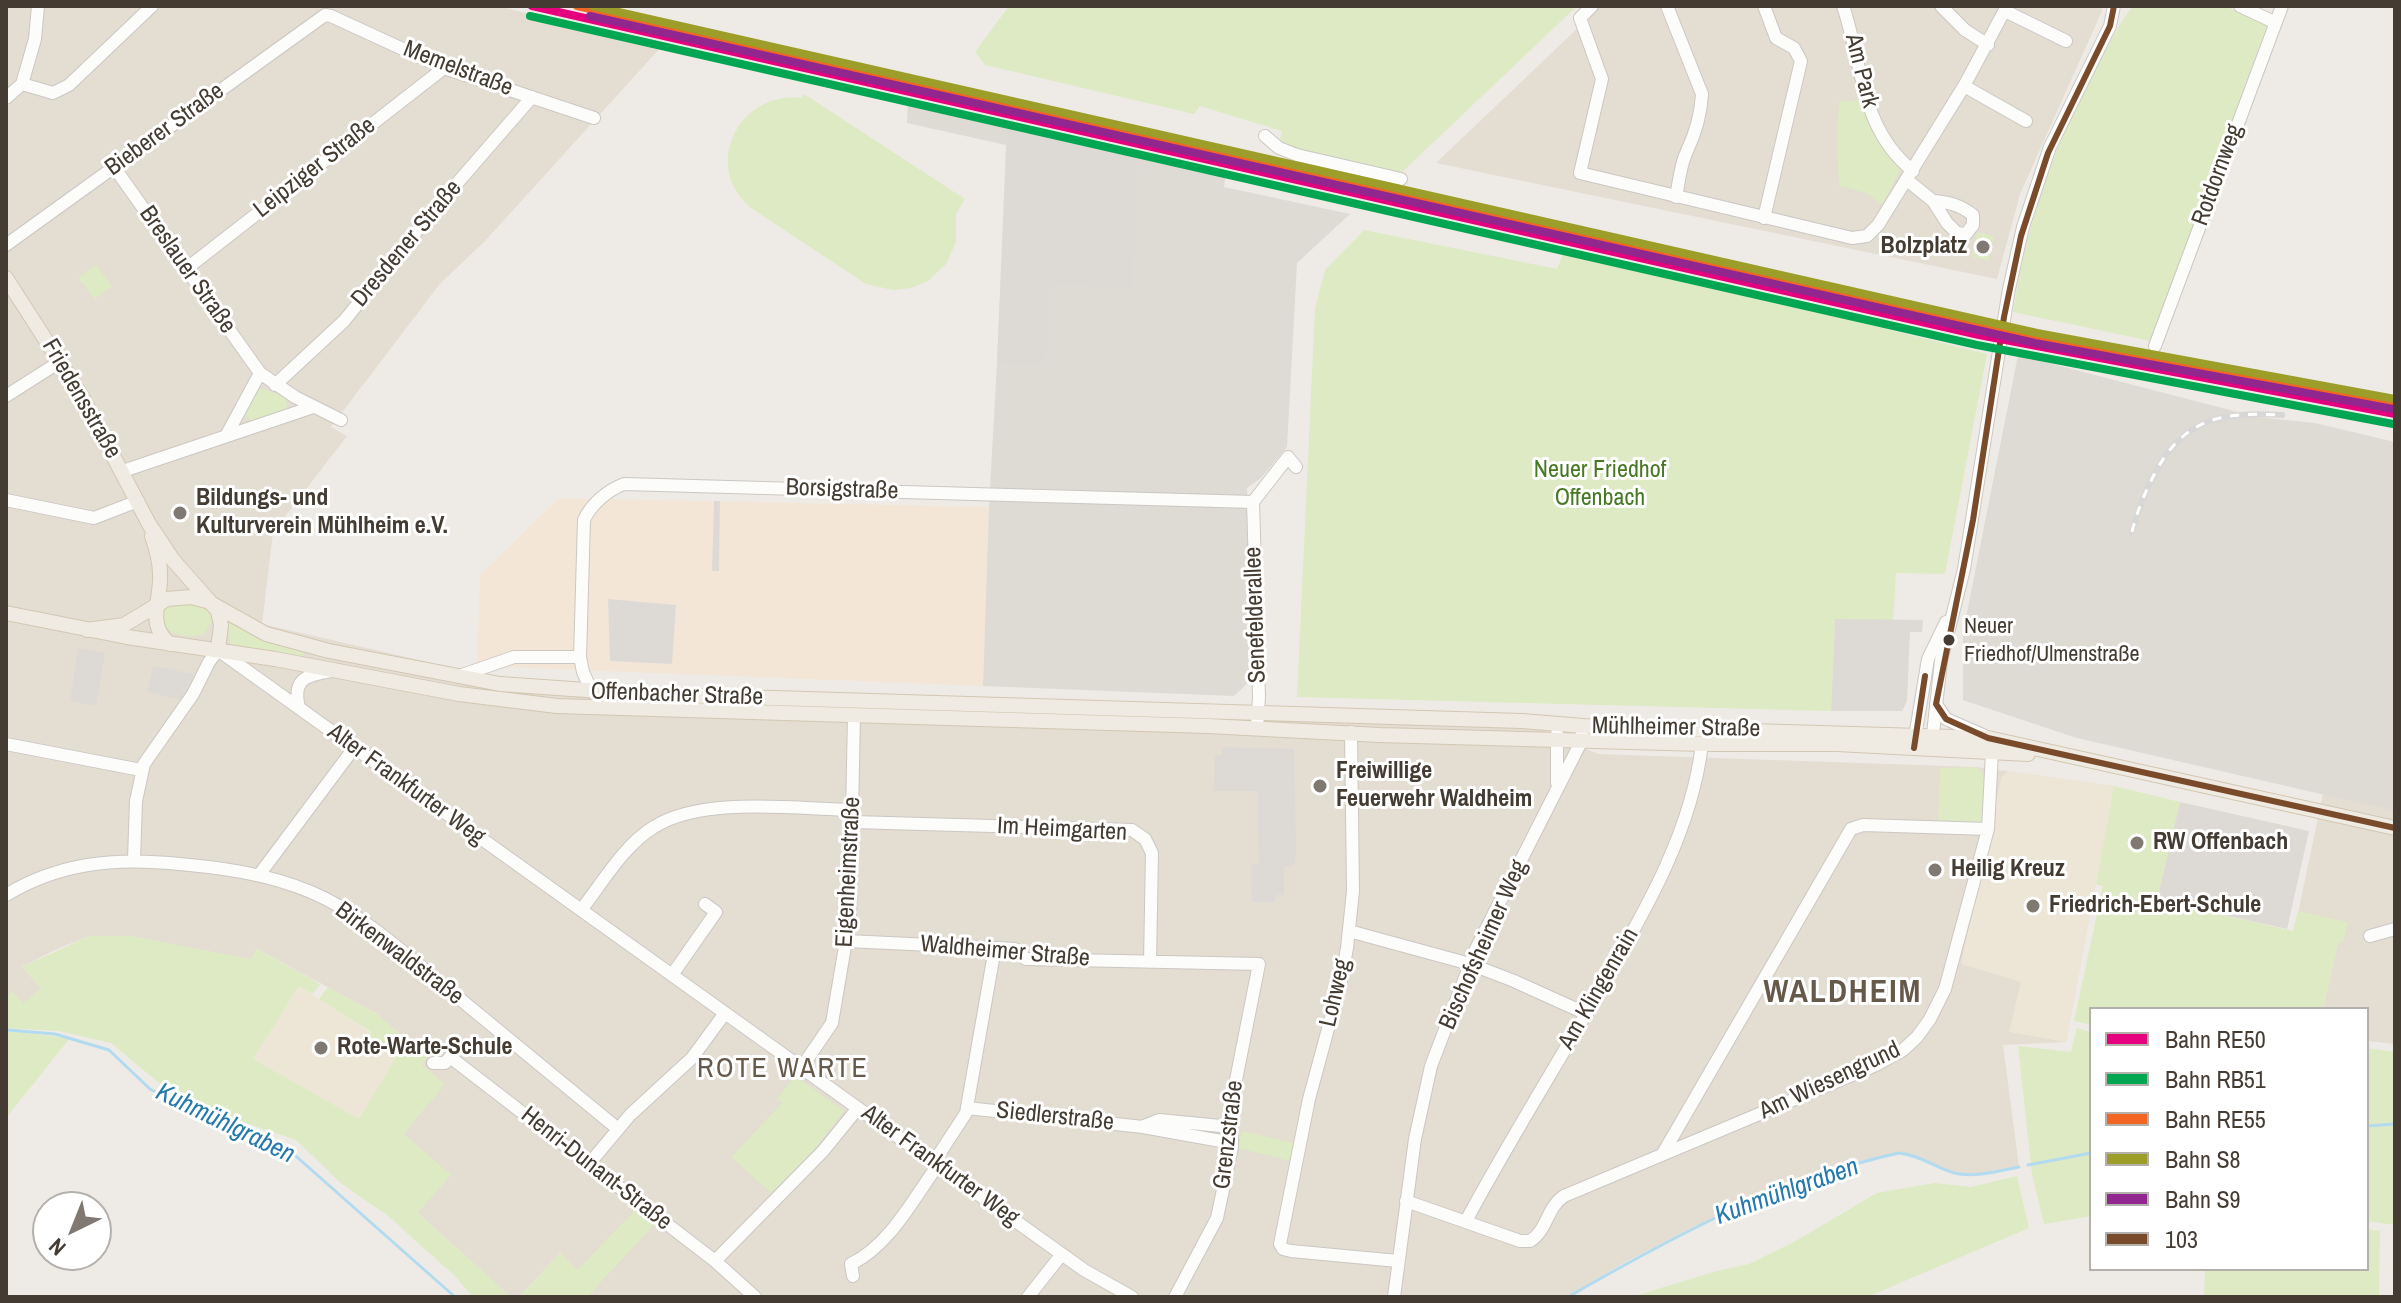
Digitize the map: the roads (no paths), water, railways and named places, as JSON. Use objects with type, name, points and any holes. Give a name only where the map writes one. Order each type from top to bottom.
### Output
[{"type":"main road","name":"Friedensstraße","points":[[6,278],[61,361],[149,524],[188,579],[214,605]]},
{"type":"main road","name":"Friedensstraße","points":[[149,524],[161,575],[155,619],[158,630],[170,644]]},
{"type":"main road","name":"Offenbacher Straße","points":[[87,630],[124,625],[167,599],[184,597],[214,605],[241,622],[276,637],[455,677],[542,689],[1290,714]]},
{"type":"main road","points":[[214,605],[220,616],[218,650]]},
{"type":"main road","name":"Offenbacher Straße","points":[[6,613],[87,630],[336,670],[459,694],[557,706],[1293,730]]},
{"type":"main road","name":"Mühlheimer Straße","points":[[1290,714],[1536,723],[1557,732]]},
{"type":"main road","name":"Mühlheimer Straße","points":[[1293,730],[1557,732],[1990,745],[2061,755],[2395,828]]},
{"type":"main road","name":"Mühlheimer Straße","points":[[1582,733],[1702,744],[1915,741]]},
{"type":"street","points":[[6,98],[22,84],[33,49],[38,6]]},
{"type":"street","points":[[22,84],[49,93],[63,90],[152,6]]},
{"type":"street","points":[[1592,6],[1580,18],[1602,79],[1580,173],[1852,238],[1867,236],[1878,225],[1964,86],[2006,8],[2066,41]]},
{"type":"street","points":[[1667,6],[1702,94],[1676,197]]},
{"type":"street","points":[[1764,6],[1776,38],[1794,48],[1801,61],[1764,218]]},
{"type":"street","name":"Am Park","points":[[1843,6],[1870,114],[1891,149],[1933,201]]},
{"type":"street","points":[[1941,6],[1965,30],[1988,45]]},
{"type":"street","points":[[1932,742],[1941,661],[1964,569],[2009,289],[2023,227],[2039,176],[2064,117],[2110,26],[2114,6]]},
{"type":"street","points":[[2240,6],[2274,22]]},
{"type":"street","name":"Rotdornweg","points":[[2155,346],[2282,6]]},
{"type":"street","name":"Memelstraße","points":[[325,15],[444,68],[594,118]]},
{"type":"street","name":"Bieberer Straße","points":[[6,245],[325,15]]},
{"type":"street","name":"Leipziger Straße","points":[[186,269],[444,68]]},
{"type":"street","points":[[1964,86],[2026,121]]},
{"type":"street","name":"Dresdener Straße","points":[[275,385],[344,321],[532,97]]},
{"type":"street","points":[[1265,136],[1279,148],[1297,155],[1401,179]]},
{"type":"street","name":"Breslauer Straße","points":[[114,167],[260,373],[275,385],[341,420]]},
{"type":"street","points":[[6,396],[61,361]]},
{"type":"street","points":[[226,436],[260,373]]},
{"type":"street","points":[[123,471],[313,407]]},
{"type":"street","points":[[1253,502],[1288,457],[1296,467]]},
{"type":"street","name":"Borsigstraße","points":[[592,692],[580,657],[584,520],[590,508],[624,484],[1253,502]]},
{"type":"street","points":[[6,500],[94,518],[138,501]]},
{"type":"street","name":"Senefelderallee","points":[[1253,502],[1257,728]]},
{"type":"street","points":[[1915,741],[1928,659],[1953,609]]},
{"type":"street","points":[[134,860],[136,801],[141,770],[162,735],[193,694],[218,650]]},
{"type":"street","name":"Alter Frankfurter Weg","points":[[218,650],[1090,1274],[1132,1297]]},
{"type":"street","points":[[455,677],[514,657],[580,657]]},
{"type":"street","points":[[299,708],[296,692],[302,680],[336,670]]},
{"type":"street","points":[[1936,704],[1946,719],[1990,745]]},
{"type":"street","name":"Eigenheimstraße","points":[[802,1067],[832,1023],[847,941],[854,715]]},
{"type":"street","name":"Lohweg","points":[[1351,732],[1353,891],[1349,931],[1341,981],[1309,1099],[1281,1239],[1283,1249],[1398,1261]]},
{"type":"street","name":"Bischofsheimer Weg","points":[[1557,732],[1557,787]]},
{"type":"street","name":"Bischofsheimer Weg","points":[[1394,1297],[1406,1201],[1431,1066],[1470,964],[1582,733]]},
{"type":"street","points":[[6,744],[141,770]]},
{"type":"street","name":"Am Klingenrain","points":[[1466,1221],[1638,922],[1677,841],[1689,806],[1702,744]]},
{"type":"street","name":"Am Wiesengrund","points":[[1466,1221],[1520,1241],[1530,1241],[1539,1233],[1560,1198],[1876,1065],[1910,1044],[1930,1019],[1945,989],[1988,829],[1990,745]]},
{"type":"street","points":[[259,875],[354,748]]},
{"type":"street","name":"Im Heimgarten","points":[[581,910],[637,840],[654,827],[674,817],[727,808],[1132,830],[1145,839],[1152,853],[1150,962]]},
{"type":"street","points":[[1662,1155],[1851,829],[1863,825],[1988,829]]},
{"type":"street","name":"Birkenwaldstraße","points":[[6,895],[66,868],[134,860],[196,865],[259,875],[312,893],[362,921],[618,1129]]},
{"type":"street","points":[[672,975],[716,912],[705,904]]},
{"type":"street","points":[[2370,936],[2395,929]]},
{"type":"street","points":[[1349,931],[1470,964],[1587,1014]]},
{"type":"street","name":"Waldheimer Straße","points":[[847,941],[1015,949],[1026,959],[1259,964]]},
{"type":"street","points":[[853,1276],[851,1264],[872,1250],[890,1231],[964,1118],[995,948]]},
{"type":"street","name":"Grenzstraße","points":[[1175,1297],[1217,1218],[1232,1143],[1232,1100],[1259,964]]},
{"type":"street","points":[[589,1164],[618,1129],[686,1064],[725,1013]]},
{"type":"street","name":"Henri-Dunant-Straße","points":[[433,1063],[445,1063],[450,1057],[715,1261],[755,1297]]},
{"type":"street","points":[[715,1261],[823,1151],[858,1108]]},
{"type":"street","name":"Siedlerstraße","points":[[967,1108],[1143,1127],[1232,1143]]},
{"type":"street","name":"Siedlerstraße","points":[[1143,1127],[1159,1120],[1231,1127]]},
{"type":"street","points":[[1406,1201],[1466,1221]]},
{"type":"street","points":[[1028,1297],[1062,1254]]},
{"type":"waterway","name":"Kuhmühlgraben","points":[[8,1030],[55,1034],[109,1050],[150,1089],[194,1113],[289,1150],[455,1297]]},
{"type":"waterway","name":"Kuhmühlgraben","points":[[2369,1126],[2395,1124]]},
{"type":"waterway","name":"Kuhmühlgraben","points":[[1568,1297],[1728,1212],[1811,1178],[1855,1164],[1899,1153],[1954,1173],[1970,1175],[2019,1167]]},
{"type":"waterway","name":"Kuhmühlgraben","points":[[2028,1165],[2089,1153]]},
{"type":"railway","points":[[2132,532],[2155,473],[2179,440],[2193,429],[2223,417],[2282,415]]},
{"type":"rail line","name":"RE50","points":[[532,6],[1979,335],[2395,414]]},
{"type":"rail line","name":"RE55","points":[[577,6],[1981,325],[2395,404]]},
{"type":"rail line","name":"S8","points":[[592,6],[2037,333],[2395,399]]},
{"type":"rail line","name":"RB51","points":[[530,16],[1977,345],[2393,424]]},
{"type":"rail line","name":"S9","points":[[590,16],[2035,343],[2393,409]]},
{"type":"place","name":"Bolzplatz","points":[[1983,247]]},
{"type":"place","name":"Bildungs- und Kulturverein Mühlheim e.V.","points":[[180,513]]},
{"type":"place","name":"Neuer Friedhof/Ulmenstraße","points":[[1949,640]]},
{"type":"place","name":"Freiwillige Feuerwehr Waldheim","points":[[1320,786]]},
{"type":"place","name":"RW Offenbach","points":[[2137,843]]},
{"type":"place","name":"Heilig Kreuz","points":[[1935,870]]},
{"type":"place","name":"Friedrich-Ebert-Schule","points":[[2033,906]]},
{"type":"place","name":"Rote-Warte-Schule","points":[[321,1048]]},
{"type":"district","name":"WALDHEIM","points":[[1843,993]]},
{"type":"district","name":"ROTE WARTE","points":[[783,1069]]},
{"type":"park label","name":"Neuer Friedhof Offenbach","points":[[1600,485]]}]
